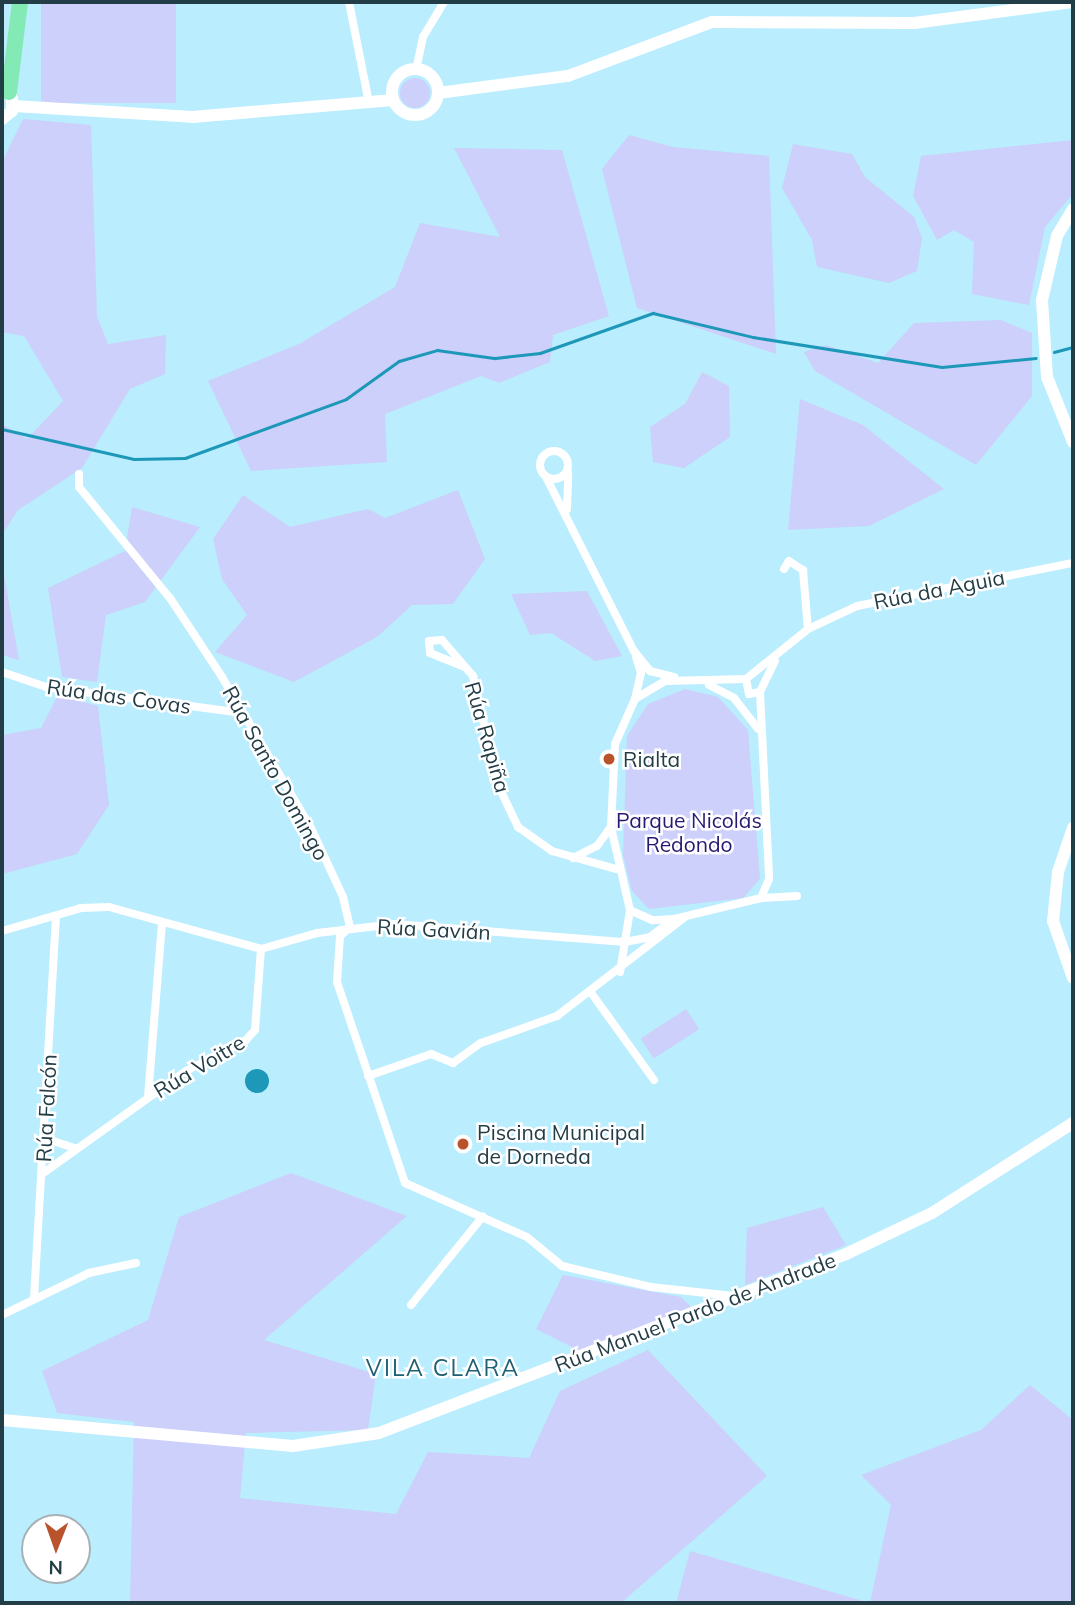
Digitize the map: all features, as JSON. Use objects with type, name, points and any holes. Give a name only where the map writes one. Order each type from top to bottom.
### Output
[{"type":"highway","points":[[8,96],[20,2]]},
{"type":"street","points":[[348,2],[369,103]]},
{"type":"street","points":[[416,69],[423,37],[444,2]]},
{"type":"street","points":[[393,100],[408,114],[422,114],[438,93],[568,76],[712,22],[914,23],[1073,2]]},
{"type":"street","points":[[393,100],[396,79],[416,69],[429,74],[438,93]]},
{"type":"street","points":[[2,119],[8,96],[192,117],[393,100]]},
{"type":"street","points":[[1073,209],[1057,236],[1042,300],[1047,377],[1073,442]]},
{"type":"street","points":[[568,515],[569,466],[561,453],[550,451],[540,462],[546,477],[568,515],[586,565],[634,651],[650,671],[692,680],[728,694],[759,729]]},
{"type":"street","points":[[546,477],[558,480],[569,466]]},
{"type":"street","name":"Rúa Santo Domingo","points":[[79,474],[79,487],[170,598],[237,712],[311,828],[350,927]]},
{"type":"street","points":[[784,569],[789,561],[803,569],[808,629]]},
{"type":"street","name":"Rúa da Aguia","points":[[635,699],[665,681],[746,679],[775,661],[808,629],[886,598],[1073,563]]},
{"type":"street","points":[[443,640],[445,651],[435,656],[429,641],[443,640]]},
{"type":"street","name":"Rúa Rapiña","points":[[443,640],[477,687],[498,785],[518,827],[573,858],[616,869]]},
{"type":"street","points":[[620,972],[630,910],[616,869],[611,827],[615,744],[635,699],[641,673],[634,651]]},
{"type":"street","name":"Rúa Rapiña","points":[[435,656],[465,667]]},
{"type":"street","name":"Rúa da Aguia","points":[[761,898],[769,879],[759,729],[760,692],[775,661]]},
{"type":"street","name":"Rúa das Covas","points":[[2,672],[46,687],[237,712]]},
{"type":"street","points":[[746,679],[749,694],[760,692]]},
{"type":"street","points":[[573,858],[597,846],[611,827]]},
{"type":"street","points":[[1073,828],[1058,872],[1053,921],[1073,978]]},
{"type":"street","points":[[630,910],[652,920],[674,919],[761,898],[797,896]]},
{"type":"street","name":"Rúa Gavián","points":[[2,931],[56,918],[81,908],[109,907],[162,924],[261,949],[350,927],[395,924],[625,942]]},
{"type":"street","points":[[368,1076],[431,1054],[453,1063],[481,1043],[557,1016],[593,994],[685,917]]},
{"type":"street","name":"Rúa Falcón","points":[[34,1298],[56,918]]},
{"type":"street","points":[[625,942],[650,937],[674,919]]},
{"type":"street","points":[[148,1097],[162,924]]},
{"type":"street","points":[[350,927],[341,936],[337,982],[405,1183],[527,1237],[562,1266],[651,1287],[739,1296]]},
{"type":"street","name":"Rúa Voitre","points":[[42,1175],[75,1148],[148,1097],[255,1030],[261,949]]},
{"type":"street","points":[[593,994],[654,1080]]},
{"type":"street","name":"Rúa Manuel Pardo de Andrade","points":[[2,1420],[242,1444],[343,1442],[739,1296],[932,1213],[1073,1123]]},
{"type":"street","points":[[44,1138],[75,1148]]},
{"type":"street","points":[[411,1306],[483,1216]]},
{"type":"street","points":[[2,1315],[89,1273],[136,1263]]},
{"type":"green space","points":[[41,2],[176,2],[176,103],[41,103]]},
{"type":"green space","points":[[415,78],[426,82],[430,93],[426,104],[415,108],[404,104],[400,93],[404,82]]},
{"type":"green space","points":[[23,119],[91,125],[97,316],[108,344],[166,335],[165,374],[130,389],[82,468],[18,510],[2,535],[2,424],[27,439],[63,401],[24,336],[2,332],[2,162]]},
{"type":"green space","points":[[629,135],[673,147],[769,156],[776,354],[637,308],[602,169]]},
{"type":"green space","points":[[1073,140],[1073,194],[1045,227],[1029,305],[972,294],[974,242],[954,230],[937,240],[913,196],[921,156]]},
{"type":"green space","points":[[793,144],[852,154],[865,177],[914,217],[922,238],[917,271],[889,283],[817,267],[812,240],[782,188]]},
{"type":"green space","points":[[454,148],[562,150],[609,316],[553,335],[550,362],[499,383],[481,376],[385,414],[387,462],[251,471],[208,381],[299,344],[395,287],[420,223],[500,237]]},
{"type":"green space","points":[[1001,320],[1032,333],[1032,396],[976,465],[815,371],[804,352],[826,345],[878,363],[914,323]]},
{"type":"green space","points":[[702,372],[729,386],[730,437],[684,468],[653,462],[650,427],[685,404]]},
{"type":"green space","points":[[800,399],[863,425],[944,489],[869,526],[788,530]]},
{"type":"green space","points":[[458,490],[485,559],[453,604],[412,605],[377,637],[294,682],[215,652],[247,615],[222,579],[213,539],[243,495],[290,527],[368,509],[385,518]]},
{"type":"green space","points":[[132,507],[200,527],[145,602],[106,615],[97,682],[62,677],[48,588],[125,551]]},
{"type":"green space","points":[[2,563],[19,660],[2,655]]},
{"type":"green space","points":[[587,591],[622,656],[595,661],[551,633],[530,635],[511,594]]},
{"type":"green space","name":"Parque Nicolás Redondo","points":[[685,689],[718,697],[748,730],[760,879],[743,898],[649,909],[632,891],[623,855],[627,736],[648,704]]},
{"type":"green space","points":[[58,695],[98,706],[109,805],[77,854],[2,874],[2,735],[41,728]]},
{"type":"green space","points":[[686,1009],[699,1029],[654,1059],[641,1038]]},
{"type":"green space","points":[[291,1173],[407,1216],[264,1340],[376,1374],[368,1430],[246,1433],[240,1498],[396,1514],[428,1452],[529,1458],[560,1391],[648,1350],[767,1476],[621,1603],[130,1603],[134,1422],[57,1413],[42,1371],[148,1320],[179,1217]]},
{"type":"green space","points":[[823,1207],[846,1245],[745,1285],[747,1228]]},
{"type":"green space","points":[[563,1275],[681,1297],[692,1308],[580,1351],[536,1329]]},
{"type":"green space","points":[[1030,1385],[1073,1420],[1073,1603],[870,1603],[891,1505],[861,1475],[981,1430]]},
{"type":"green space","points":[[690,1551],[870,1603],[676,1603]]},
{"type":"shaded area","points":[[257,1069],[268,1076],[269,1081],[262,1092],[257,1093],[246,1086],[245,1081],[252,1070]]},
{"type":"waterway","points":[[2,429],[134,459],[185,458],[346,399],[399,361],[437,350],[495,358],[540,353],[653,313],[753,337],[942,367],[1036,358]]},
{"type":"waterway","points":[[1054,352],[1073,347]]},
{"type":"place","name":"Rialta","points":[[609,759]]},
{"type":"place","name":"Piscina Municipal de Dorneda","points":[[463,1144]]},
{"type":"district","name":"VILA CLARA","points":[[443,1368]]}]
